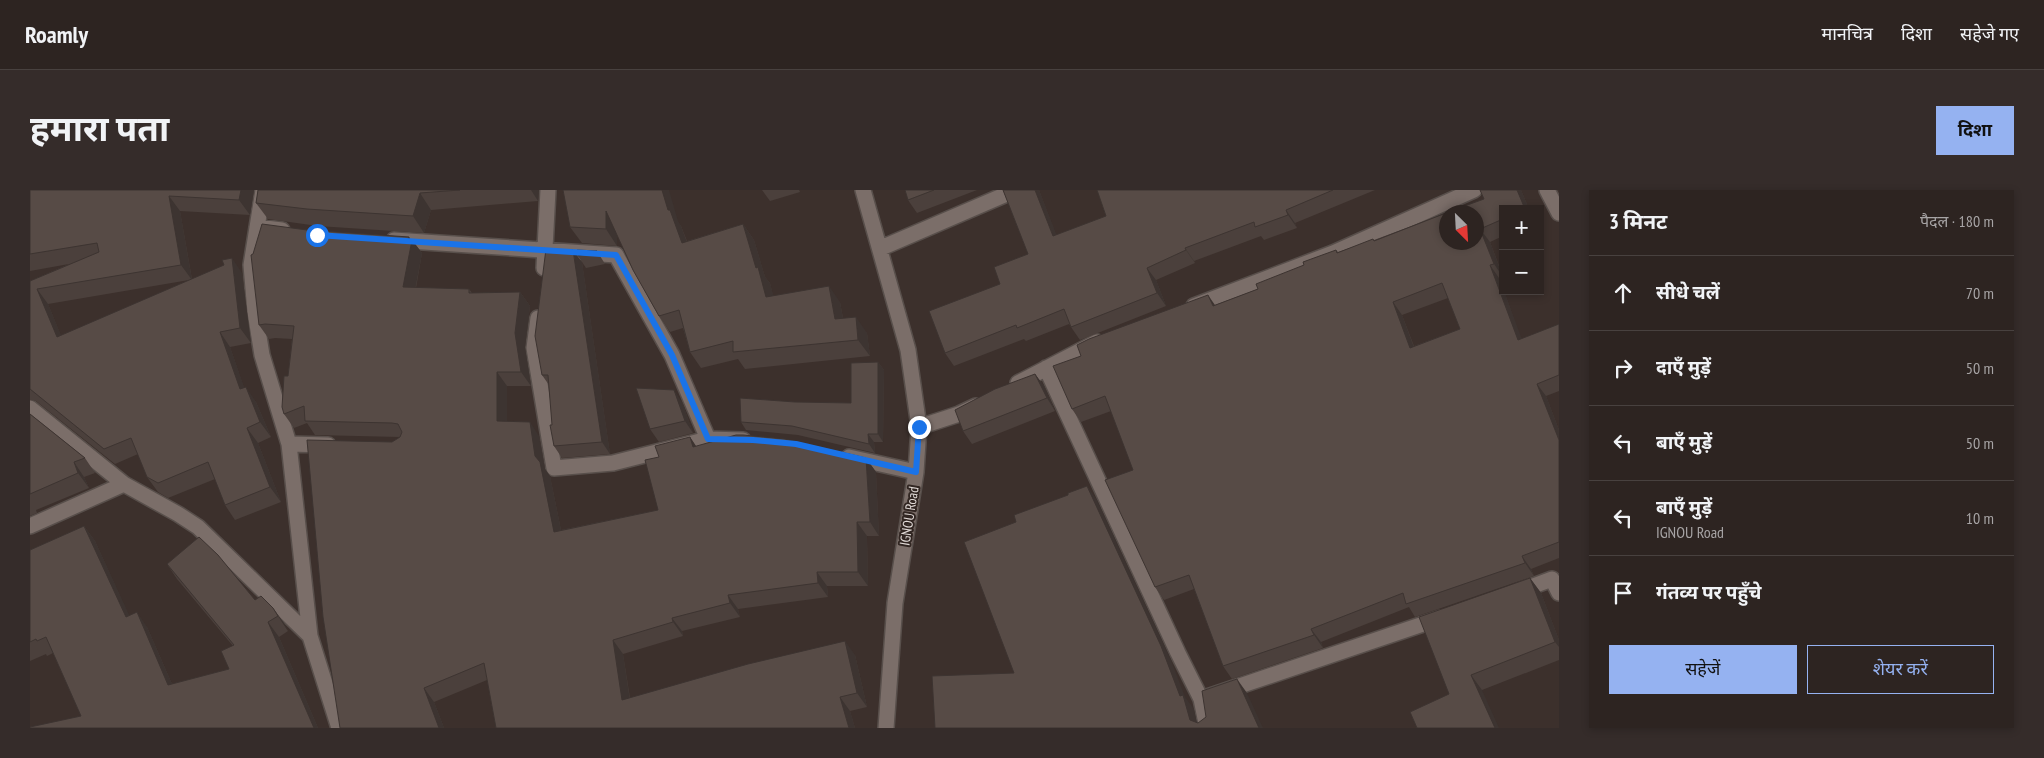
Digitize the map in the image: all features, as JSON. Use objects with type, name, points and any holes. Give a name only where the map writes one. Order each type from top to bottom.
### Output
[{"type":"street","points":[[263,190],[251,265],[254,312],[262,355],[289,444],[310,636],[339,728]]},
{"type":"street","points":[[543,280],[548,190]]},
{"type":"street","name":"IGNOU Road","points":[[863,190],[881,248],[908,350],[919,427],[916,472],[895,603],[886,728]]},
{"type":"street","points":[[881,248],[1016,190]]},
{"type":"street","points":[[1176,312],[1333,253],[1474,190]]},
{"type":"street","points":[[1547,190],[1559,213]]},
{"type":"street","points":[[257,227],[300,233]]},
{"type":"street","points":[[377,239],[616,255],[672,355],[708,439]]},
{"type":"street","points":[[540,299],[534,348],[554,468],[613,464],[708,439],[760,440]]},
{"type":"street","points":[[1003,391],[1094,343],[1112,336]]},
{"type":"street","points":[[1046,368],[1201,699],[1207,728]]},
{"type":"street","points":[[919,427],[959,414],[985,400]]},
{"type":"street","points":[[30,408],[124,484],[178,514],[198,528],[310,636]]},
{"type":"street","points":[[289,444],[346,445]]},
{"type":"street","points":[[833,453],[916,472]]},
{"type":"street","points":[[30,526],[124,484]]},
{"type":"street","points":[[1501,598],[1552,578],[1559,593]]},
{"type":"street","points":[[1201,699],[1456,613]]},
{"type":"building","points":[[30,190],[241,190],[239,200],[169,196],[181,265],[37,289],[57,337],[224,265],[222,260],[232,258],[240,328],[220,332],[240,389],[246,387],[260,422],[247,428],[270,487],[225,505],[208,462],[158,483],[147,477],[131,438],[104,449],[30,389],[30,281],[99,252],[97,243],[30,254]]},
{"type":"building","points":[[258,190],[460,190],[420,193],[413,216],[307,209],[256,203]]},
{"type":"building","points":[[563,190],[662,190],[682,243],[743,224],[766,297],[829,286],[835,319],[856,317],[858,340],[733,352],[733,341],[690,352],[679,310],[659,316],[633,270],[606,211],[606,229],[570,227]]},
{"type":"building","points":[[905,190],[934,190],[908,200]]},
{"type":"building","points":[[1003,190],[1035,190],[1053,236],[1106,216],[1097,190],[1333,190],[1286,210],[1288,215],[1255,227],[1254,222],[1185,248],[1186,250],[1147,268],[1157,293],[1071,327],[1064,309],[1017,328],[1016,325],[945,353],[929,311],[1000,284],[994,267],[1028,254]]},
{"type":"building","points":[[1480,190],[1517,190],[1523,205],[1499,205],[1499,221],[1484,227],[1484,205],[1467,205],[1484,199]]},
{"type":"building","points":[[1439,216],[1439,250],[1484,250],[1484,239],[1494,264],[1490,265],[1499,289],[1499,295],[1501,295],[1518,340],[1559,324],[1559,375],[1537,384],[1559,440],[1559,542],[1522,556],[1525,563],[1406,604],[1403,593],[1311,629],[1314,635],[1223,666],[1189,575],[1155,587],[1105,480],[1133,470],[1105,396],[1072,409],[1053,366],[1081,356],[1077,345],[1089,339],[1208,295],[1213,306],[1258,289],[1256,284],[1304,265],[1303,262],[1336,250],[1337,253],[1373,239],[1374,241]],"holes":[[[1442,283],[1460,329],[1410,348],[1393,302]]]},
{"type":"building","points":[[262,224],[307,230],[409,237],[408,239],[412,240],[403,287],[469,289],[469,293],[520,292],[515,333],[521,372],[497,372],[497,421],[530,422],[535,456],[540,462],[554,532],[658,510],[645,460],[659,457],[655,446],[690,437],[693,447],[736,435],[743,435],[785,439],[866,458],[870,522],[857,522],[858,572],[817,572],[818,583],[728,595],[730,603],[672,618],[673,622],[613,640],[622,700],[748,664],[845,641],[857,693],[840,697],[849,728],[496,728],[484,663],[424,688],[439,728],[340,728],[323,617],[307,440],[392,442],[400,437],[402,432],[398,424],[392,423],[305,421],[304,406],[284,414],[282,407],[284,376],[288,376],[294,326],[259,325],[251,255],[253,254]]},
{"type":"building","points":[[546,249],[573,250],[602,442],[554,446],[550,425],[552,425],[548,375],[542,375],[535,336]]},
{"type":"building","points":[[577,250],[597,251],[578,256]]},
{"type":"building","points":[[878,362],[878,434],[868,434],[869,444],[792,426],[741,422],[740,398],[795,402],[851,403],[851,363]]},
{"type":"building","points":[[1035,374],[1047,398],[963,431],[955,410],[995,389]]},
{"type":"building","points":[[636,388],[674,390],[685,421],[650,429]]},
{"type":"building","points":[[30,414],[85,458],[74,462],[78,473],[30,494]]},
{"type":"building","points":[[1087,486],[1161,646],[1180,696],[1183,695],[1190,720],[1198,723],[1206,717],[1202,691],[1237,679],[1259,728],[935,728],[932,676],[1014,673],[964,542],[1016,522],[1014,515]]},
{"type":"building","points":[[84,526],[126,617],[137,612],[168,685],[229,669],[221,651],[234,645],[167,564],[199,537],[218,555],[255,600],[261,596],[278,616],[268,622],[314,728],[30,728],[81,716],[46,637],[30,642],[30,550]]},
{"type":"building","points":[[1530,578],[1555,642],[1471,675],[1495,728],[1417,728],[1410,712],[1449,694],[1419,617]]},
{"type":"route","points":[[317,235],[616,255],[672,355],[708,439],[775,441],[796,444],[916,472],[919,427]]}]
